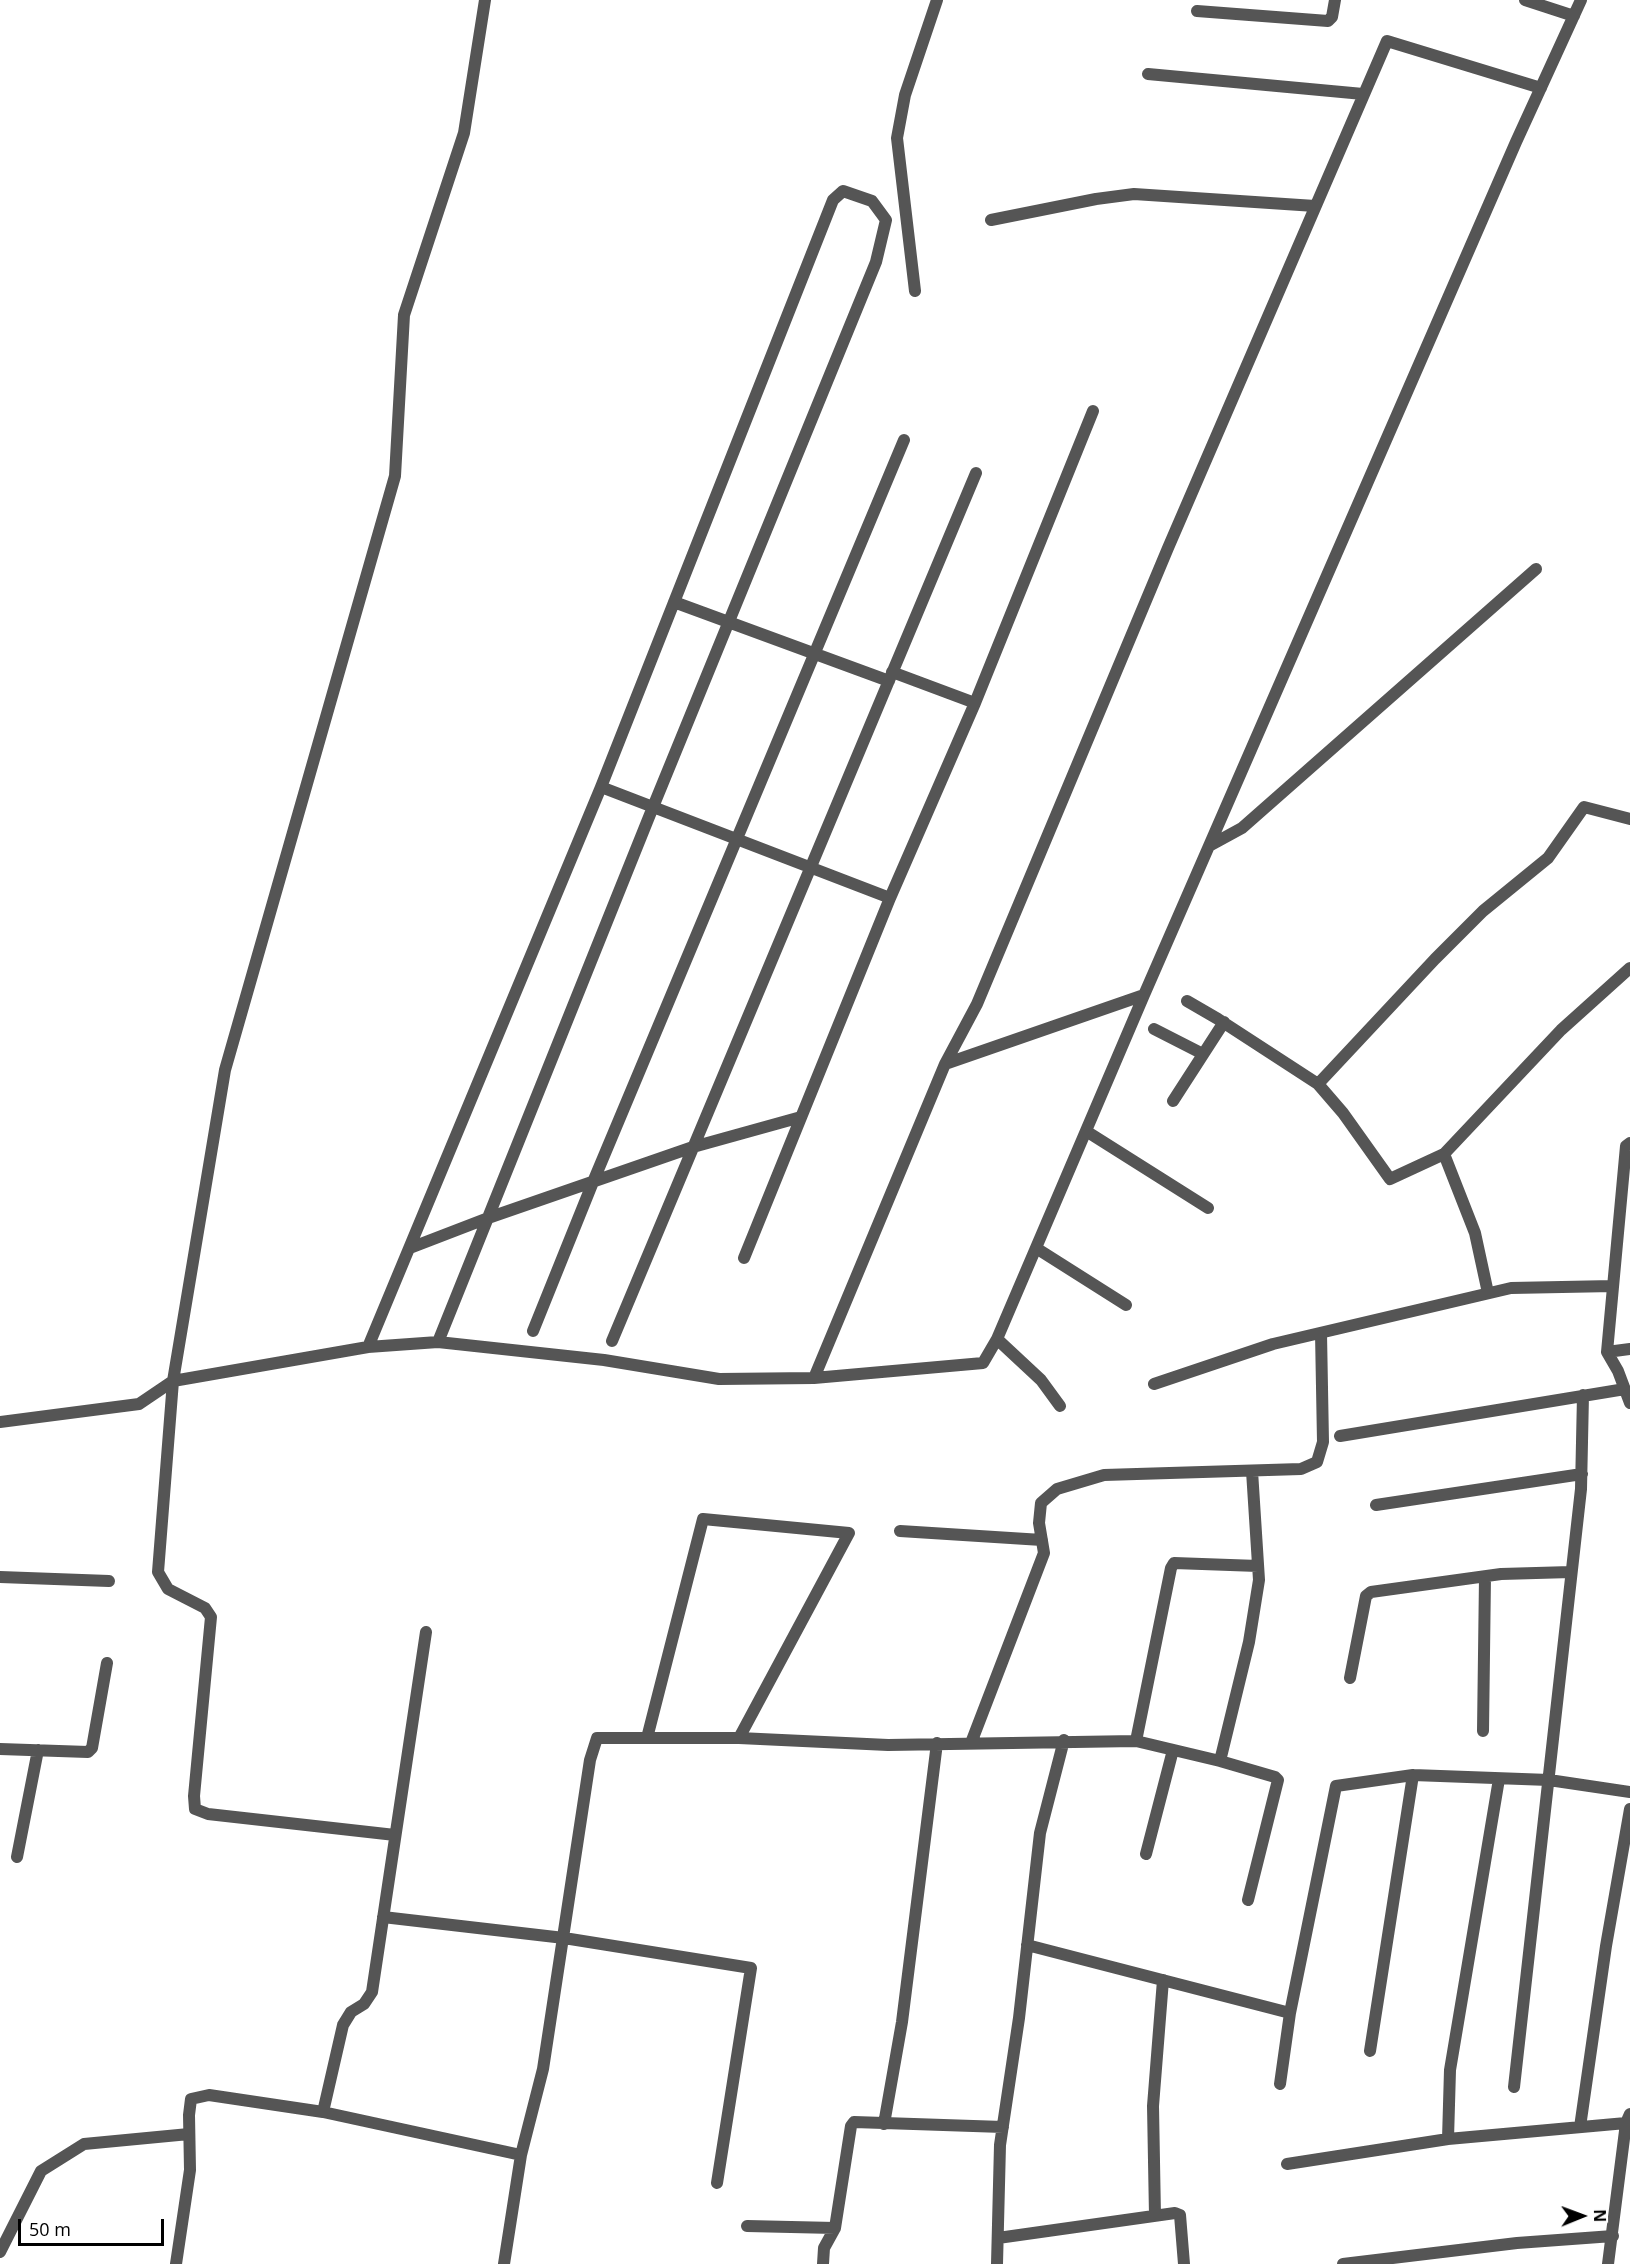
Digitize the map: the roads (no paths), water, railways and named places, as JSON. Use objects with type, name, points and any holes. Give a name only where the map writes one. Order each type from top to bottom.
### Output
[{"type":"street","points":[[395,1835],[208,1814],[195,1809],[194,1796],[211,1617],[205,1608],[168,1589],[158,1572],[173,1382],[225,1070],[395,476],[404,315],[464,133],[485,0]]},
{"type":"street","points":[[915,291],[897,138],[905,96],[937,0]]},
{"type":"street","points":[[1197,11],[1328,21],[1332,17],[1335,0]]},
{"type":"street","points":[[1525,0],[1574,16]]},
{"type":"street","points":[[0,1422],[139,1404],[173,1382],[368,1347],[438,1342],[604,1360],[719,1379],[814,1378],[983,1363],[997,1338],[1209,846],[1581,0]]},
{"type":"street","points":[[814,1378],[945,1064],[978,1004],[1168,548],[1387,41],[1541,88]]},
{"type":"street","points":[[1148,74],[1363,94]]},
{"type":"street","points":[[368,1347],[601,787],[833,200],[843,191],[872,201],[886,220],[876,262],[653,807],[438,1342]]},
{"type":"street","points":[[991,220],[1096,199],[1134,194],[1315,206]]},
{"type":"street","points":[[744,1258],[890,898],[975,703],[1093,411]]},
{"type":"street","points":[[534,1331],[593,1182],[904,440]]},
{"type":"street","points":[[612,1341],[976,473]]},
{"type":"street","points":[[1209,846],[1242,828],[1536,569]]},
{"type":"street","points":[[674,602],[814,654],[975,703]]},
{"type":"street","points":[[601,787],[890,898]]},
{"type":"street","points":[[1318,1084],[1483,911],[1548,858],[1584,807],[1630,819]]},
{"type":"street","points":[[1187,1001],[1224,1022],[1318,1084],[1343,1113],[1390,1179],[1444,1154],[1561,1030],[1630,968]]},
{"type":"street","points":[[945,1064],[1144,995]]},
{"type":"street","points":[[1173,1101],[1224,1022]]},
{"type":"street","points":[[1154,1029],[1203,1054]]},
{"type":"street","points":[[410,1248],[488,1218],[693,1147],[801,1116]]},
{"type":"street","points":[[1086,1131],[1208,1208]]},
{"type":"street","points":[[1630,1143],[1626,1146],[1606,1352],[1618,1371],[1630,1403]]},
{"type":"street","points":[[1444,1154],[1475,1233],[1488,1293]]},
{"type":"street","points":[[1036,1248],[1126,1305]]},
{"type":"street","points":[[1154,1384],[1273,1344],[1511,1288],[1612,1286]]},
{"type":"street","points":[[971,1743],[1033,1587],[1044,1553],[1039,1523],[1041,1503],[1057,1489],[1104,1475],[1301,1469],[1317,1462],[1323,1442],[1320,1333]]},
{"type":"street","points":[[997,1338],[1041,1380],[1060,1406]]},
{"type":"street","points":[[1606,1352],[1630,1349]]},
{"type":"street","points":[[1340,1436],[1625,1389]]},
{"type":"street","points":[[1514,2087],[1582,1474],[1583,1395]]},
{"type":"street","points":[[1220,1761],[1249,1642],[1259,1580],[1252,1471]]},
{"type":"street","points":[[1376,1505],[1582,1474]]},
{"type":"street","points":[[647,1738],[703,1519],[849,1533],[739,1738]]},
{"type":"street","points":[[900,1531],[1042,1540]]},
{"type":"street","points":[[1136,1741],[1171,1568],[1174,1563],[1258,1566]]},
{"type":"street","points":[[1350,1678],[1366,1596],[1371,1592],[1485,1577],[1571,1572]]},
{"type":"street","points":[[0,1577],[109,1581]]},
{"type":"street","points":[[1483,1731],[1485,1577]]},
{"type":"street","points":[[323,2112],[343,2025],[351,2012],[364,2004],[372,1992],[426,1632]]},
{"type":"street","points":[[0,1749],[88,1752],[92,1748],[107,1663]]},
{"type":"street","points":[[504,2264],[520,2155],[543,2069],[590,1760],[597,1738],[739,1738],[888,1745],[1064,1740],[1136,1741],[1220,1761],[1275,1777],[1278,1780],[1248,1900]]},
{"type":"street","points":[[997,2264],[1000,2145],[1019,2018],[1040,1833],[1064,1740]]},
{"type":"street","points":[[884,2124],[902,2022],[937,1743]]},
{"type":"street","points":[[17,1857],[38,1750]]},
{"type":"street","points":[[1146,1854],[1173,1750]]},
{"type":"street","points":[[1280,2084],[1290,2013],[1336,1786],[1413,1775],[1549,1780],[1630,1792]]},
{"type":"street","points":[[1370,2050],[1413,1775]]},
{"type":"street","points":[[1448,2139],[1450,2070],[1499,1779]]},
{"type":"street","points":[[1580,2127],[1606,1946],[1630,1809]]},
{"type":"street","points":[[383,1917],[564,1938],[752,1968],[717,2183]]},
{"type":"street","points":[[1027,1945],[1290,2013]]},
{"type":"street","points":[[1155,2216],[1153,2106],[1163,1980]]},
{"type":"street","points":[[176,2264],[190,2170],[191,2099],[209,2095],[323,2112],[520,2155]]},
{"type":"street","points":[[1287,2164],[1448,2139],[1580,2127],[1628,2118],[1608,2264]]},
{"type":"street","points":[[823,2264],[824,2248],[835,2228],[851,2126],[854,2122],[1003,2127]]},
{"type":"street","points":[[0,2252],[41,2171],[84,2144],[189,2134]]},
{"type":"street","points":[[998,2238],[1175,2213],[1180,2215],[1184,2264]]},
{"type":"street","points":[[747,2226],[835,2228]]},
{"type":"street","points":[[1343,2264],[1517,2243],[1613,2236]]}]
